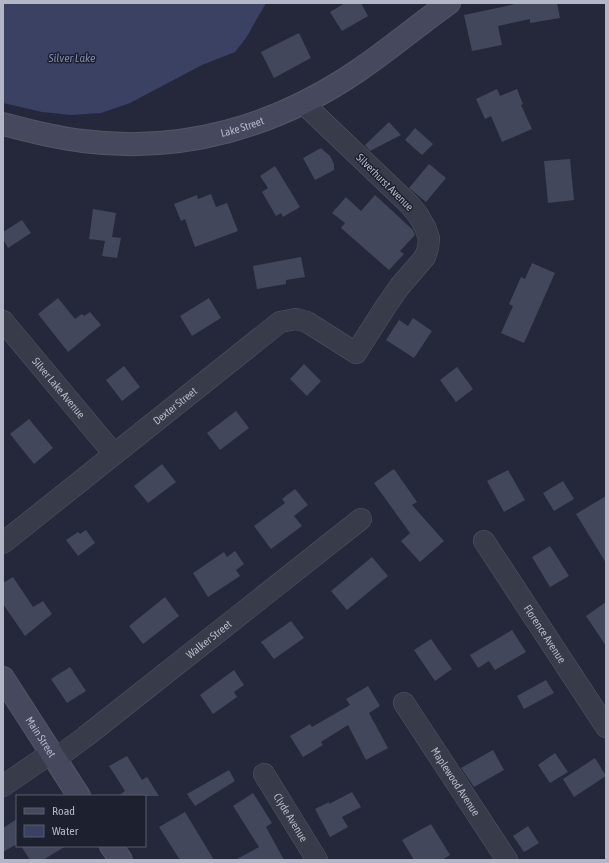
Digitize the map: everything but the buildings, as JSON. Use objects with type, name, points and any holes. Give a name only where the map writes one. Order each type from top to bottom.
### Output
[{"type":"street","name":"Lake Street","points":[[3,124],[83,141],[138,144],[200,139],[227,132],[278,115],[303,103],[358,71],[383,54],[449,3]]},
{"type":"street","name":"Silverhurst Avenue","points":[[303,103],[409,204],[418,215],[429,238],[425,257],[400,286],[356,353]]},
{"type":"street","name":"Dexter Street","points":[[3,543],[270,330],[284,321],[296,319],[307,322],[356,353]]},
{"type":"street","name":"Silver Lake Avenue","points":[[3,321],[84,416],[114,454]]},
{"type":"street","name":"Walker Street","points":[[3,786],[85,737],[361,519]]},
{"type":"street","name":"Florence Avenue","points":[[484,541],[606,727]]},
{"type":"street","name":"Main Street","points":[[3,678],[78,795]]},
{"type":"street","name":"Maplewood Avenue","points":[[404,704],[506,860]]},
{"type":"street","name":"Clyde Avenue","points":[[264,774],[317,860]]},
{"type":"street","points":[[113,847],[120,860]]},
{"type":"water","name":"Silver Lake","points":[[3,3],[266,3],[246,38],[235,52],[202,65],[130,103],[101,113],[71,115],[42,112],[3,103]]}]
